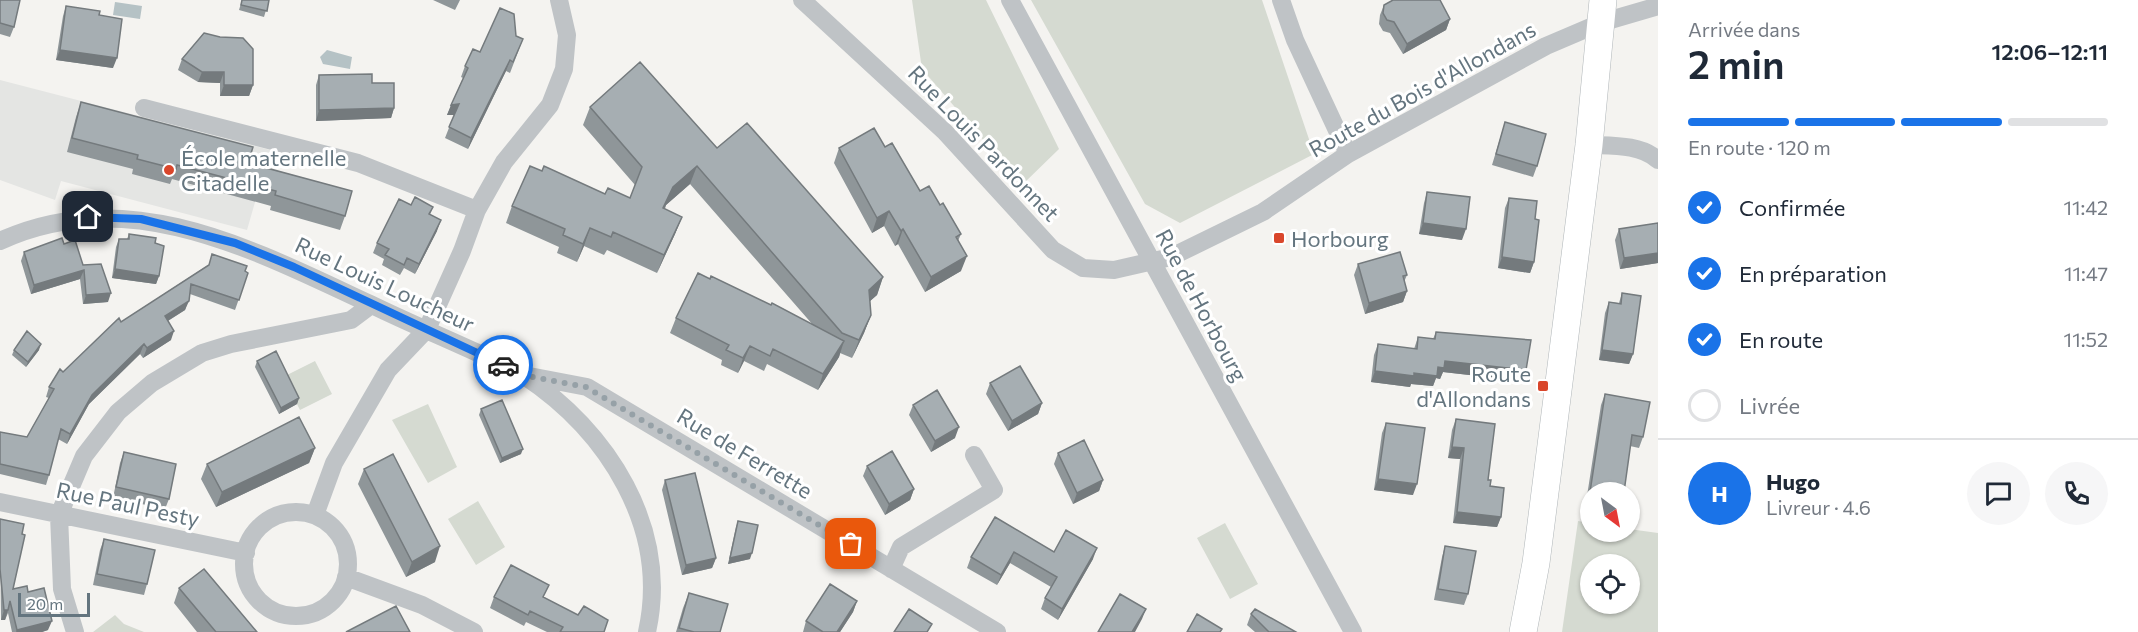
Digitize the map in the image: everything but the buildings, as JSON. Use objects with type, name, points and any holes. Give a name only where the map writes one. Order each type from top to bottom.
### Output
[{"type":"street","points":[[315,515],[334,463],[387,370],[427,329],[462,251],[477,210],[504,162],[549,105],[564,69],[567,35],[559,0]]},
{"type":"street","name":"Rue Louis Pardonnet","points":[[802,0],[945,132],[1053,250],[1083,268],[1114,270],[1152,263]]},
{"type":"street","name":"Rue de Horbourg","points":[[1010,0],[1353,632]]},
{"type":"street","points":[[1281,0],[1295,40],[1348,154]]},
{"type":"street","name":"Route du Bois d'Allondans","points":[[1152,263],[1171,257],[1263,212],[1348,154],[1546,46],[1602,11],[1658,6]]},
{"type":"street","points":[[1523,632],[1536,563],[1589,145],[1602,11]]},
{"type":"street","points":[[144,108],[358,163],[477,210]]},
{"type":"street","points":[[1589,145],[1632,148],[1649,152],[1658,160]]},
{"type":"street","name":"Rue Louis Loucheur","points":[[0,241],[31,226],[88,217],[141,219],[235,243],[294,267],[522,375],[576,419],[611,460],[634,504],[650,549],[653,605],[647,632]]},
{"type":"street","points":[[75,632],[62,589],[59,515],[84,456],[118,412],[152,383],[202,353],[231,344],[351,320],[371,304]]},
{"type":"street","name":"Rue de Ferrette","points":[[522,375],[586,387],[997,632]]},
{"type":"street","points":[[891,569],[901,547],[994,490],[974,455]]},
{"type":"street","name":"Rue Paul Pesty","points":[[0,502],[246,553]]},
{"type":"street","points":[[298,512],[315,515],[334,528],[346,547],[348,562],[346,577],[332,602],[289,624],[260,600],[250,587],[245,570],[246,553],[252,536],[264,523],[280,514],[298,512]]},
{"type":"street","points":[[346,577],[422,606],[474,632]]},
{"type":"shaded area","points":[[912,0],[986,0],[1059,149],[1022,185],[922,69]]},
{"type":"shaded area","points":[[1031,0],[1262,0],[1314,154],[1180,223],[1145,204]]},
{"type":"shaded area","points":[[115,2],[142,6],[140,19],[113,15]]},
{"type":"shaded area","points":[[327,50],[352,57],[350,69],[323,64],[320,57]]},
{"type":"shaded area","points":[[0,80],[270,150],[247,230],[61,181],[55,200],[0,180]]},
{"type":"shaded area","points":[[315,361],[332,394],[300,410],[283,377]]},
{"type":"shaded area","points":[[428,404],[457,467],[428,483],[392,420]]},
{"type":"shaded area","points":[[478,501],[505,547],[476,565],[448,519]]},
{"type":"shaded area","points":[[1578,521],[1580,521],[1580,542],[1640,542],[1640,531],[1658,533],[1658,632],[1562,632]]},
{"type":"shaded area","points":[[1225,523],[1258,584],[1230,599],[1197,538]]},
{"type":"shaded area","points":[[115,615],[124,624],[144,632],[93,632]]},
{"type":"way so far","points":[[503,365],[522,375],[586,387],[851,544]]},
{"type":"place","name":"École maternelle Citadelle","points":[[169,170]]},
{"type":"place","name":"Horbourg","points":[[1279,238]]},
{"type":"place","name":"Route d'Allondans","points":[[1543,386]]},
{"type":"route","points":[[88,217],[141,219],[235,243],[294,267],[503,365]]}]
